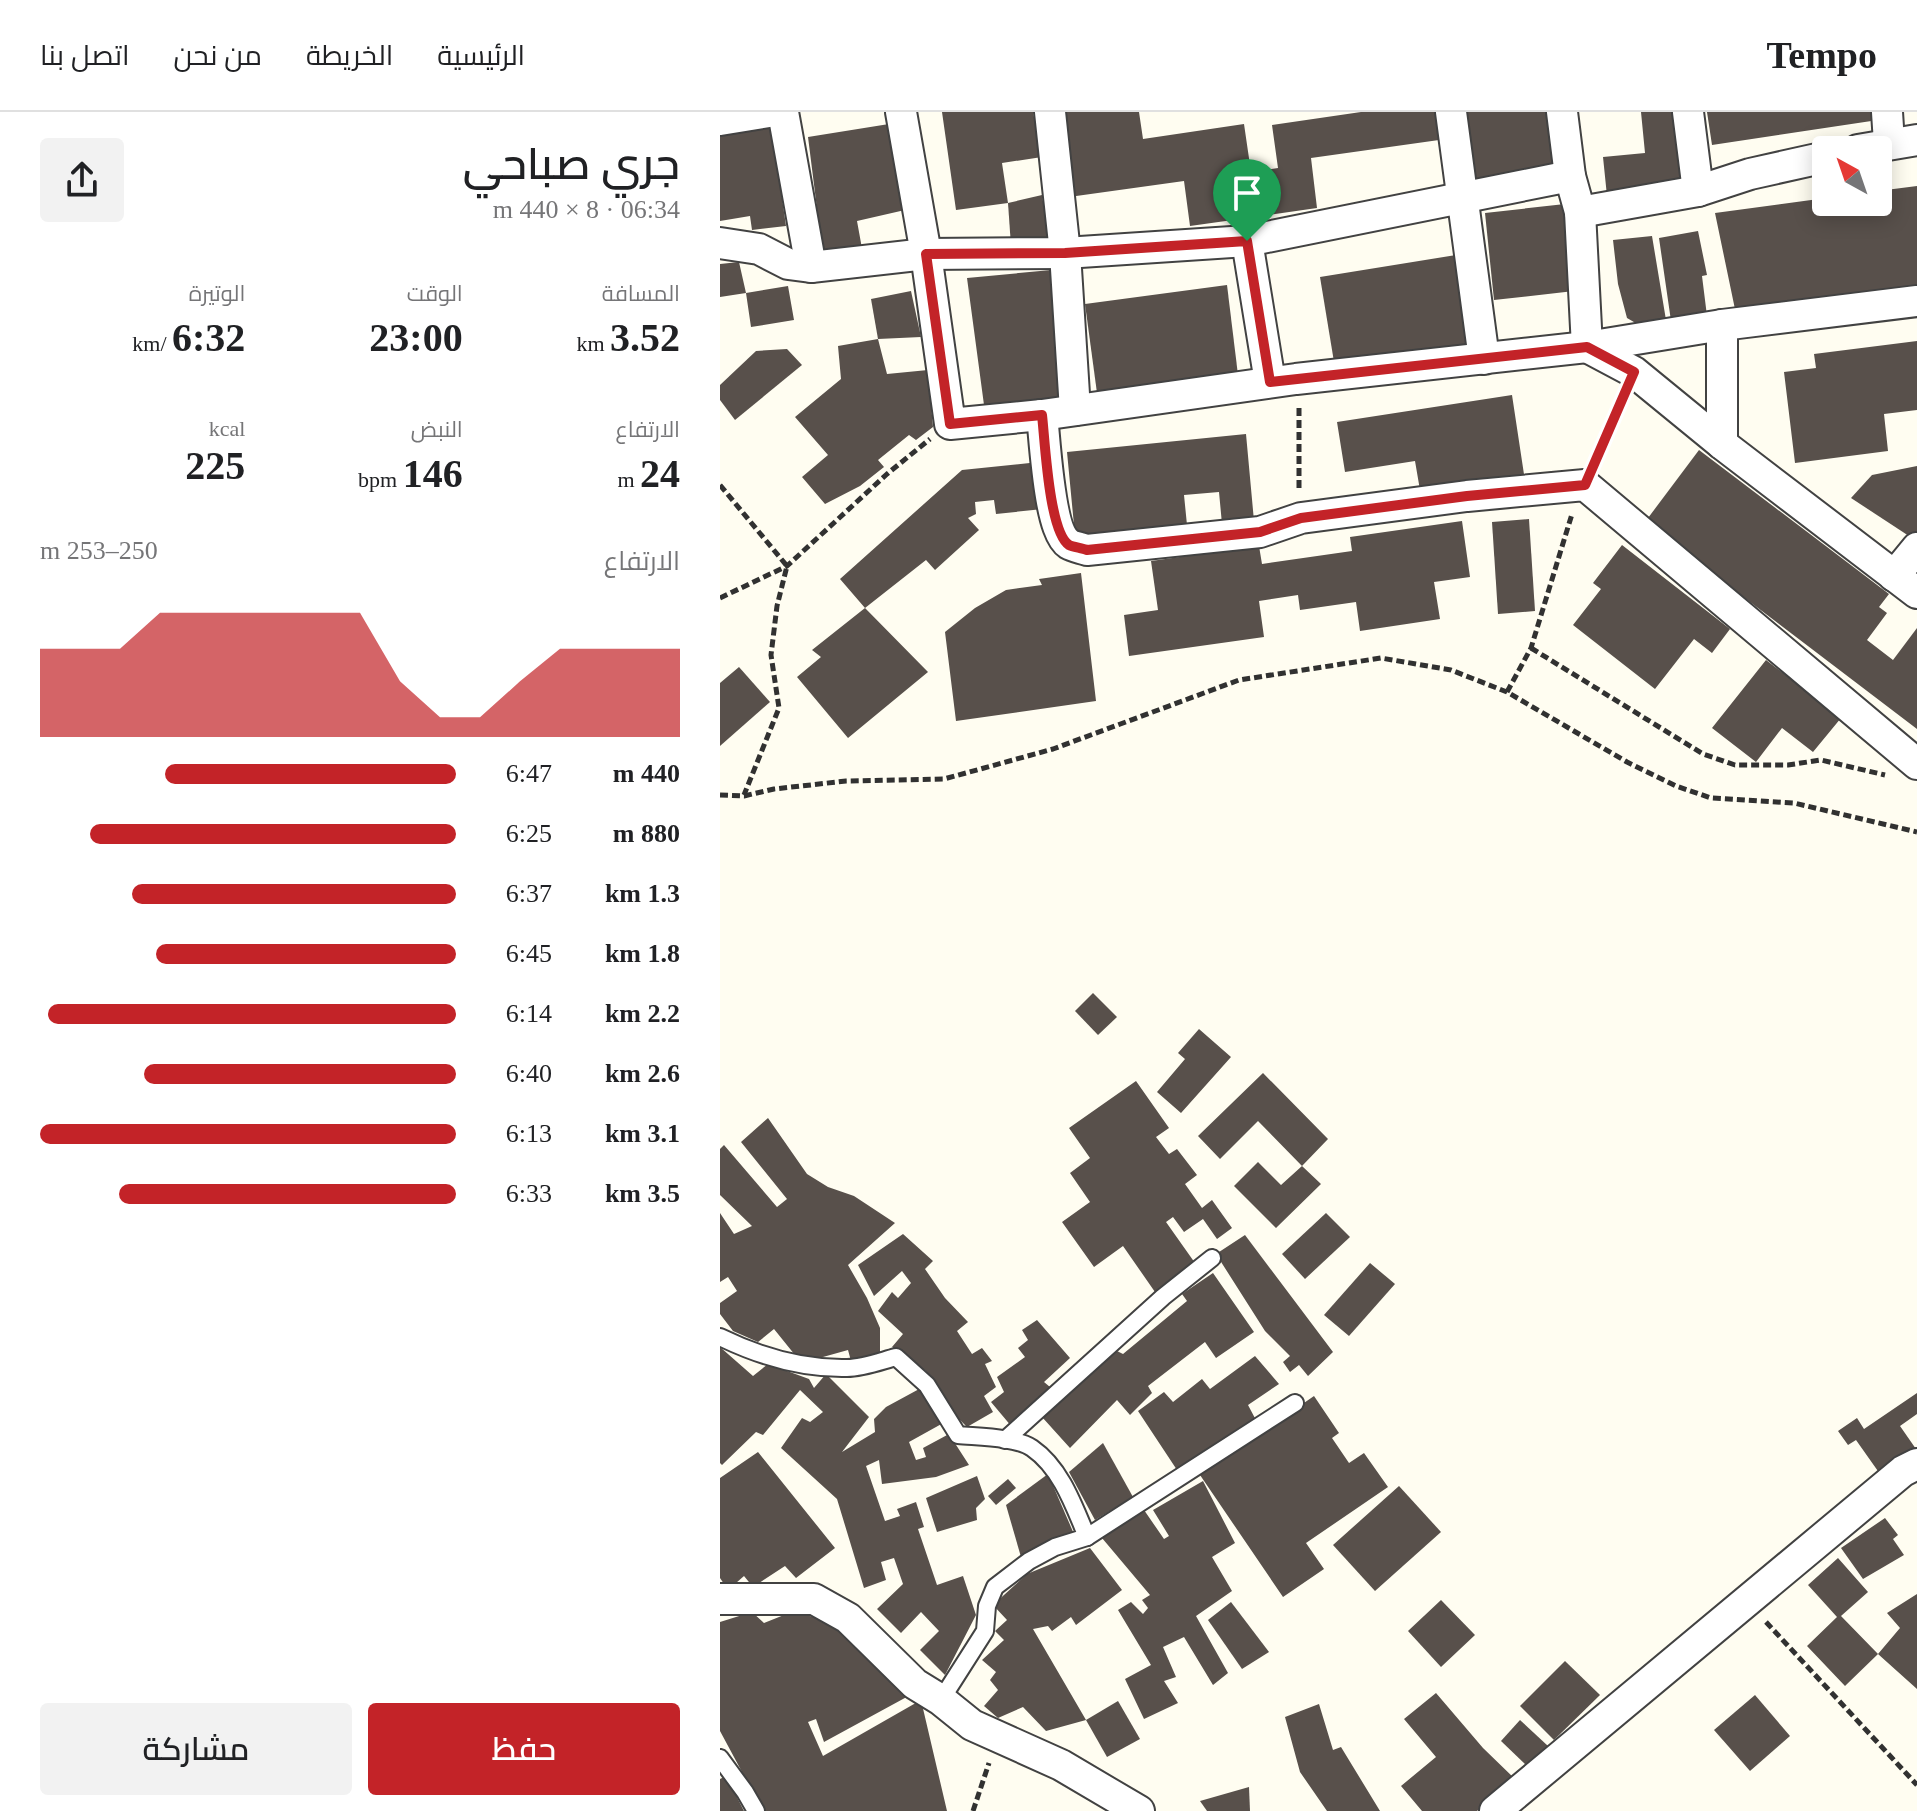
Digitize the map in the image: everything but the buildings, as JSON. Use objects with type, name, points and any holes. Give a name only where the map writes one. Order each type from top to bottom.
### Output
[{"type":"street","points":[[720,120],[769,112]]},
{"type":"street","points":[[783,112],[811,267]]},
{"type":"street","points":[[901,112],[926,254],[950,424],[1042,415],[1283,381],[1587,347],[1722,325],[1917,301]]},
{"type":"street","points":[[1050,112],[1065,253],[1075,410]]},
{"type":"street","points":[[1451,112],[1484,359]]},
{"type":"street","points":[[1562,112],[1570,176],[1580,212],[1587,347]]},
{"type":"street","points":[[1688,112],[1698,191]]},
{"type":"street","points":[[1887,112],[1903,141]]},
{"type":"street","points":[[1580,212],[1698,191],[1750,174],[1812,160]]},
{"type":"street","points":[[720,243],[759,249],[788,264],[811,267],[926,254],[1065,253],[1247,241],[1570,176]]},
{"type":"street","points":[[1247,241],[1283,381]]},
{"type":"street","points":[[1722,325],[1722,444]]},
{"type":"street","points":[[1587,347],[1634,372],[1722,444],[1906,585],[1917,548]]},
{"type":"street","points":[[1042,415],[1052,507],[1058,533],[1069,545],[1087,550],[1260,532],[1301,518],[1467,496],[1585,485],[1903,770]]},
{"type":"street","points":[[1495,1811],[1746,1600],[1903,1471],[1917,1464]]},
{"type":"street","points":[[720,1599],[814,1599],[848,1618],[915,1684],[972,1725],[1061,1765],[1139,1811]]},
{"type":"lane","points":[[1005,1440],[1163,1297],[1212,1258]]},
{"type":"lane","points":[[720,1337],[740,1347],[800,1365],[850,1368],[896,1357],[927,1385],[958,1435],[1030,1446],[1055,1471],[1087,1537]]},
{"type":"lane","points":[[941,1700],[985,1631],[987,1606],[995,1587],[1029,1561],[1055,1547],[1087,1537],[1295,1403]]},
{"type":"lane","points":[[720,1758],[756,1811]]},
{"type":"path","points":[[1507,692],[1531,648],[1569,521],[1634,372]]},
{"type":"path","points":[[1283,381],[1299,413],[1301,518]]},
{"type":"path","points":[[720,598],[787,566],[887,474],[950,424]]},
{"type":"path","points":[[720,485],[787,566]]},
{"type":"path","points":[[744,796],[779,708],[771,655],[777,606],[787,566]]},
{"type":"path","points":[[1531,648],[1703,754],[1735,765],[1788,765],[1821,760],[1903,770]]},
{"type":"path","points":[[720,795],[744,796],[774,789],[846,781],[944,779],[1053,749],[1239,680],[1381,658],[1451,670],[1507,692],[1627,762],[1711,798],[1794,803],[1917,832]]},
{"type":"path","points":[[1746,1600],[1917,1785]]},
{"type":"path","points":[[973,1811],[997,1738]]},
{"type":"route","points":[[1247,241],[1270,382],[1587,347],[1634,372],[1585,485],[1467,496],[1301,518],[1260,532],[1087,550],[1069,545],[1058,533],[1052,507],[1042,415],[950,424],[926,254],[1065,253],[1247,241]]}]
